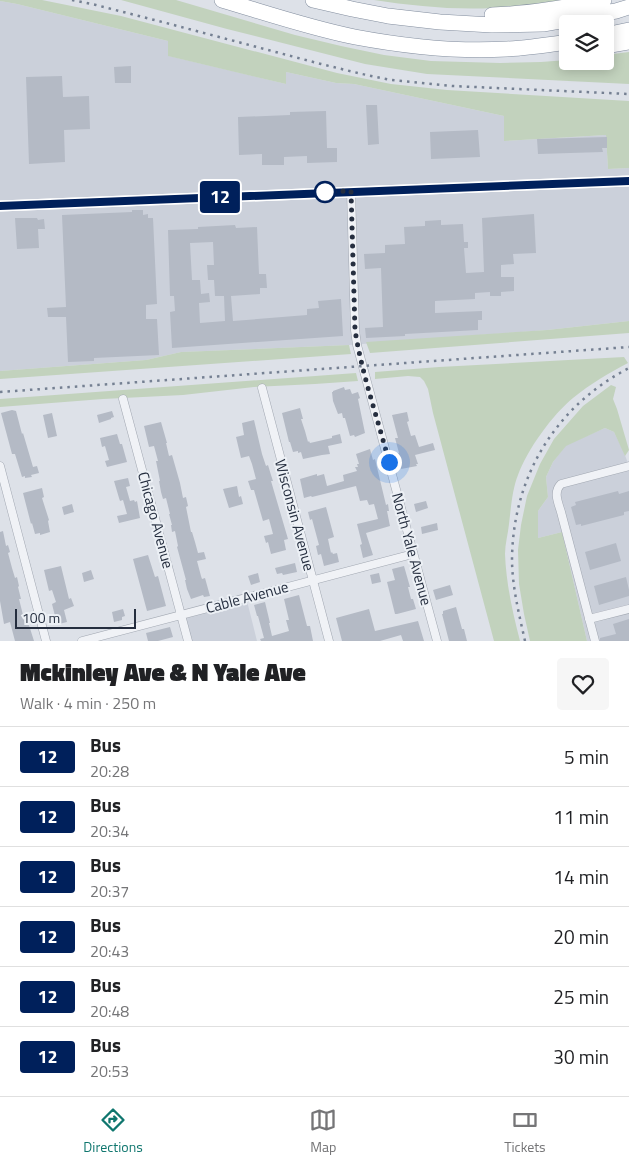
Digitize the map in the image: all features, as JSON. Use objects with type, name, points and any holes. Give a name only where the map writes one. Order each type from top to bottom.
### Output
[{"type":"highway","points":[[222,0],[286,20],[355,37],[387,42],[462,49],[507,49],[559,43]]},
{"type":"highway","points":[[313,0],[388,16],[492,25],[543,24],[629,8]]},
{"type":"highway","points":[[388,16],[506,15],[562,8],[604,0]]},
{"type":"highway","points":[[614,33],[629,30]]},
{"type":"highway","points":[[614,44],[629,42]]},
{"type":"highway","points":[[534,47],[559,48]]},
{"type":"main road","points":[[0,206],[629,181]]},
{"type":"street","name":"North Yale Avenue","points":[[351,191],[355,330],[437,641]]},
{"type":"street","name":"Wisconsin Avenue","points":[[262,388],[329,641]]},
{"type":"street","name":"Chicago Avenue","points":[[123,399],[188,641]]},
{"type":"street","points":[[0,466],[46,641]]},
{"type":"street","points":[[595,641],[556,489],[570,482],[629,466]]},
{"type":"street","name":"Cable Avenue","points":[[82,641],[413,554]]},
{"type":"street","points":[[589,619],[629,609]]},
{"type":"shaded area","points":[[0,1],[168,41],[169,56],[286,84],[286,72],[336,83],[354,84],[504,116],[504,141],[606,135],[608,169],[629,168],[629,321],[547,330],[349,345],[181,352],[146,360],[0,371]]},
{"type":"shaded area","points":[[605,428],[614,432],[629,466],[629,641],[587,641],[562,532],[538,538],[538,511],[548,497],[546,477],[553,462],[566,445]]},
{"type":"shaded area","points":[[246,597],[257,641],[188,641],[180,615]]},
{"type":"green space","points":[[0,0],[42,0],[121,16],[337,73],[391,84],[447,90],[629,101],[629,168],[608,169],[606,135],[504,141],[504,116],[354,84],[336,83],[286,72],[286,84],[168,56],[168,41]]},
{"type":"green space","points":[[121,0],[176,0],[295,35],[384,55],[431,61],[500,63],[559,61],[559,70],[614,70],[614,54],[629,52],[629,84],[427,74],[365,64]]},
{"type":"green space","points":[[374,0],[570,0],[503,8],[463,8],[433,7]]},
{"type":"green space","points":[[629,321],[629,333],[370,353],[366,342],[547,330]]},
{"type":"green space","points":[[349,345],[351,354],[0,379],[0,371],[146,360],[181,352]]},
{"type":"green space","points":[[624,357],[628,363],[586,388],[557,413],[534,444],[522,465],[513,493],[505,546],[510,598],[520,641],[494,641],[428,389],[420,377],[408,376],[375,379],[375,372]]},
{"type":"green space","points":[[356,373],[358,381],[254,387],[183,395],[0,407],[0,399]]},
{"type":"green space","points":[[611,385],[616,387],[613,399],[629,450],[625,456],[614,432],[605,428],[566,446],[553,462],[546,477],[548,497],[538,511],[538,538],[562,532],[587,641],[530,641],[519,584],[518,550],[527,496],[540,464],[554,439],[583,406]]},
{"type":"building","points":[[131,66],[131,83],[115,83],[114,67]]},
{"type":"building","points":[[62,76],[63,97],[89,96],[90,129],[64,130],[65,162],[29,164],[26,77]]},
{"type":"building","points":[[366,105],[377,105],[379,144],[368,145]]},
{"type":"building","points":[[326,111],[327,148],[337,148],[337,162],[307,163],[307,156],[284,157],[284,165],[262,165],[262,154],[239,155],[238,117],[290,115],[290,112]]},
{"type":"building","points":[[478,130],[480,157],[431,159],[430,132]]},
{"type":"building","points":[[607,137],[607,148],[602,148],[603,152],[538,154],[537,139]]},
{"type":"building","points":[[132,210],[143,210],[143,215],[148,214],[148,218],[153,218],[157,304],[146,305],[146,319],[157,319],[159,355],[94,358],[94,361],[68,362],[66,317],[48,317],[47,308],[66,307],[62,215],[132,212]]},
{"type":"building","points":[[534,214],[536,253],[513,254],[514,264],[501,265],[501,277],[514,277],[514,291],[501,292],[501,296],[490,296],[490,292],[475,293],[475,299],[435,301],[435,313],[482,311],[482,320],[478,320],[478,330],[366,338],[365,328],[383,327],[381,268],[365,269],[364,254],[385,253],[385,245],[405,244],[404,227],[425,226],[425,221],[441,220],[441,225],[463,224],[464,242],[468,242],[468,248],[464,248],[466,273],[484,272],[482,218]]},
{"type":"building","points":[[15,218],[44,219],[45,229],[38,229],[39,248],[17,249]]},
{"type":"building","points":[[235,225],[236,228],[257,227],[259,274],[266,274],[267,288],[260,288],[260,294],[231,296],[233,321],[307,315],[307,309],[319,308],[318,301],[341,299],[343,336],[172,348],[170,312],[175,311],[174,296],[170,296],[168,230],[198,229],[198,227]],"holes":[[[213,242],[214,265],[207,265],[208,280],[214,280],[215,296],[224,296],[225,321],[200,323],[199,303],[210,302],[209,293],[201,294],[200,280],[192,280],[190,243]]]},
{"type":"building","points":[[344,387],[345,390],[350,389],[352,394],[358,392],[360,398],[358,399],[365,433],[355,437],[354,435],[350,436],[345,418],[343,418],[342,413],[338,414],[333,401],[332,392]]},
{"type":"building","points":[[300,408],[303,419],[301,419],[308,442],[332,438],[332,436],[340,434],[342,443],[328,446],[330,454],[303,459],[301,452],[293,452],[282,413]]},
{"type":"building","points":[[12,410],[16,411],[33,467],[37,466],[39,473],[31,475],[32,477],[22,477],[15,454],[12,454],[1,413]]},
{"type":"building","points":[[112,411],[114,417],[99,423],[97,415]]},
{"type":"building","points":[[407,412],[409,421],[407,422],[411,436],[415,435],[419,447],[433,443],[435,450],[415,455],[417,466],[401,469],[395,438],[398,438],[392,415]]},
{"type":"building","points":[[52,413],[57,436],[48,438],[43,415]]},
{"type":"building","points":[[254,420],[262,454],[273,481],[271,481],[288,539],[284,540],[286,550],[271,554],[268,542],[266,543],[264,536],[273,534],[269,519],[263,521],[254,490],[251,490],[248,481],[256,479],[252,464],[249,456],[241,458],[236,437],[244,435],[242,423]]},
{"type":"building","points":[[161,422],[169,456],[172,455],[183,498],[186,497],[191,532],[198,553],[204,552],[206,559],[197,561],[202,579],[205,578],[210,596],[204,597],[203,595],[191,599],[187,589],[175,531],[172,532],[166,498],[163,499],[161,492],[156,461],[158,461],[154,446],[149,447],[144,426]]},
{"type":"building","points":[[117,434],[127,462],[107,467],[105,461],[109,460],[105,446],[102,447],[100,438]]},
{"type":"building","points":[[370,449],[373,460],[375,459],[386,505],[388,504],[389,511],[387,511],[390,526],[366,533],[373,555],[363,558],[357,524],[378,519],[374,504],[369,505],[367,500],[360,501],[356,486],[304,498],[300,479],[324,474],[327,486],[344,481],[343,475],[357,471],[355,467],[358,467],[357,464],[359,464],[356,454]]},
{"type":"building","points":[[128,478],[130,486],[126,487],[130,501],[137,501],[140,518],[119,523],[117,516],[127,514],[123,500],[120,501],[114,481]]},
{"type":"building","points":[[237,486],[239,497],[241,496],[243,504],[229,508],[223,489]]},
{"type":"building","points":[[42,488],[44,497],[42,498],[49,520],[50,532],[40,535],[40,533],[35,534],[23,493]]},
{"type":"building","points":[[618,491],[619,494],[629,491],[629,511],[624,512],[624,515],[581,526],[581,524],[576,525],[571,507],[576,505],[575,502]]},
{"type":"building","points":[[426,501],[428,508],[416,512],[414,504]]},
{"type":"building","points":[[72,504],[74,512],[64,515],[62,507]]},
{"type":"building","points":[[326,507],[334,537],[328,539],[331,553],[337,553],[339,562],[324,566],[321,554],[318,555],[316,546],[319,545],[312,519],[310,520],[308,512]]},
{"type":"building","points":[[437,523],[438,530],[422,534],[421,527]]},
{"type":"building","points":[[3,531],[6,546],[8,545],[10,552],[8,553],[15,578],[17,577],[21,599],[19,599],[25,623],[28,622],[34,641],[15,641],[10,622],[4,624],[0,601],[0,532]]},
{"type":"building","points":[[616,543],[621,561],[590,570],[585,552]]},
{"type":"building","points":[[148,555],[155,577],[158,576],[166,606],[147,611],[133,559]]},
{"type":"building","points":[[295,563],[297,572],[283,575],[282,573],[277,574],[275,568]]},
{"type":"building","points":[[61,566],[69,599],[71,598],[74,606],[64,610],[67,622],[55,625],[52,617],[55,616],[52,604],[56,602],[52,590],[49,591],[44,570]]},
{"type":"building","points":[[404,566],[410,587],[408,587],[411,599],[413,599],[416,609],[395,614],[387,582],[395,580],[392,569]]},
{"type":"building","points":[[91,570],[94,579],[84,582],[82,573]]},
{"type":"building","points":[[258,573],[260,582],[251,585],[248,576]]},
{"type":"building","points":[[379,573],[381,582],[372,584],[370,575]]},
{"type":"building","points":[[626,577],[629,596],[599,605],[594,586]]},
{"type":"building","points":[[450,585],[453,595],[436,600],[433,590]]},
{"type":"building","points":[[299,595],[313,641],[261,641],[260,639],[264,638],[254,605],[265,602],[272,636],[289,631],[286,620],[289,620],[284,599]]},
{"type":"building","points":[[456,607],[467,641],[449,641],[442,614],[443,611]]},
{"type":"building","points":[[123,609],[125,616],[122,617],[122,620],[114,622],[112,612]]},
{"type":"building","points":[[369,609],[375,631],[418,621],[424,641],[403,641],[401,635],[380,641],[342,641],[336,618]]},
{"type":"building","points":[[629,619],[629,641],[600,641],[600,638],[616,634],[613,624]]},
{"type":"building","points":[[170,627],[173,637],[158,641],[148,641],[146,633]]},
{"type":"railway","points":[[72,0],[321,64],[391,80],[452,86],[629,94]]},
{"type":"railway","points":[[0,392],[629,347]]},
{"type":"railway","points":[[525,641],[518,610],[512,559],[514,529],[520,499],[530,472],[560,423],[580,402],[603,384],[629,368]]},
{"type":"bus line","name":"12","points":[[0,206],[629,181]]},
{"type":"route","points":[[325,192],[351,191],[355,330],[389,462]]}]
